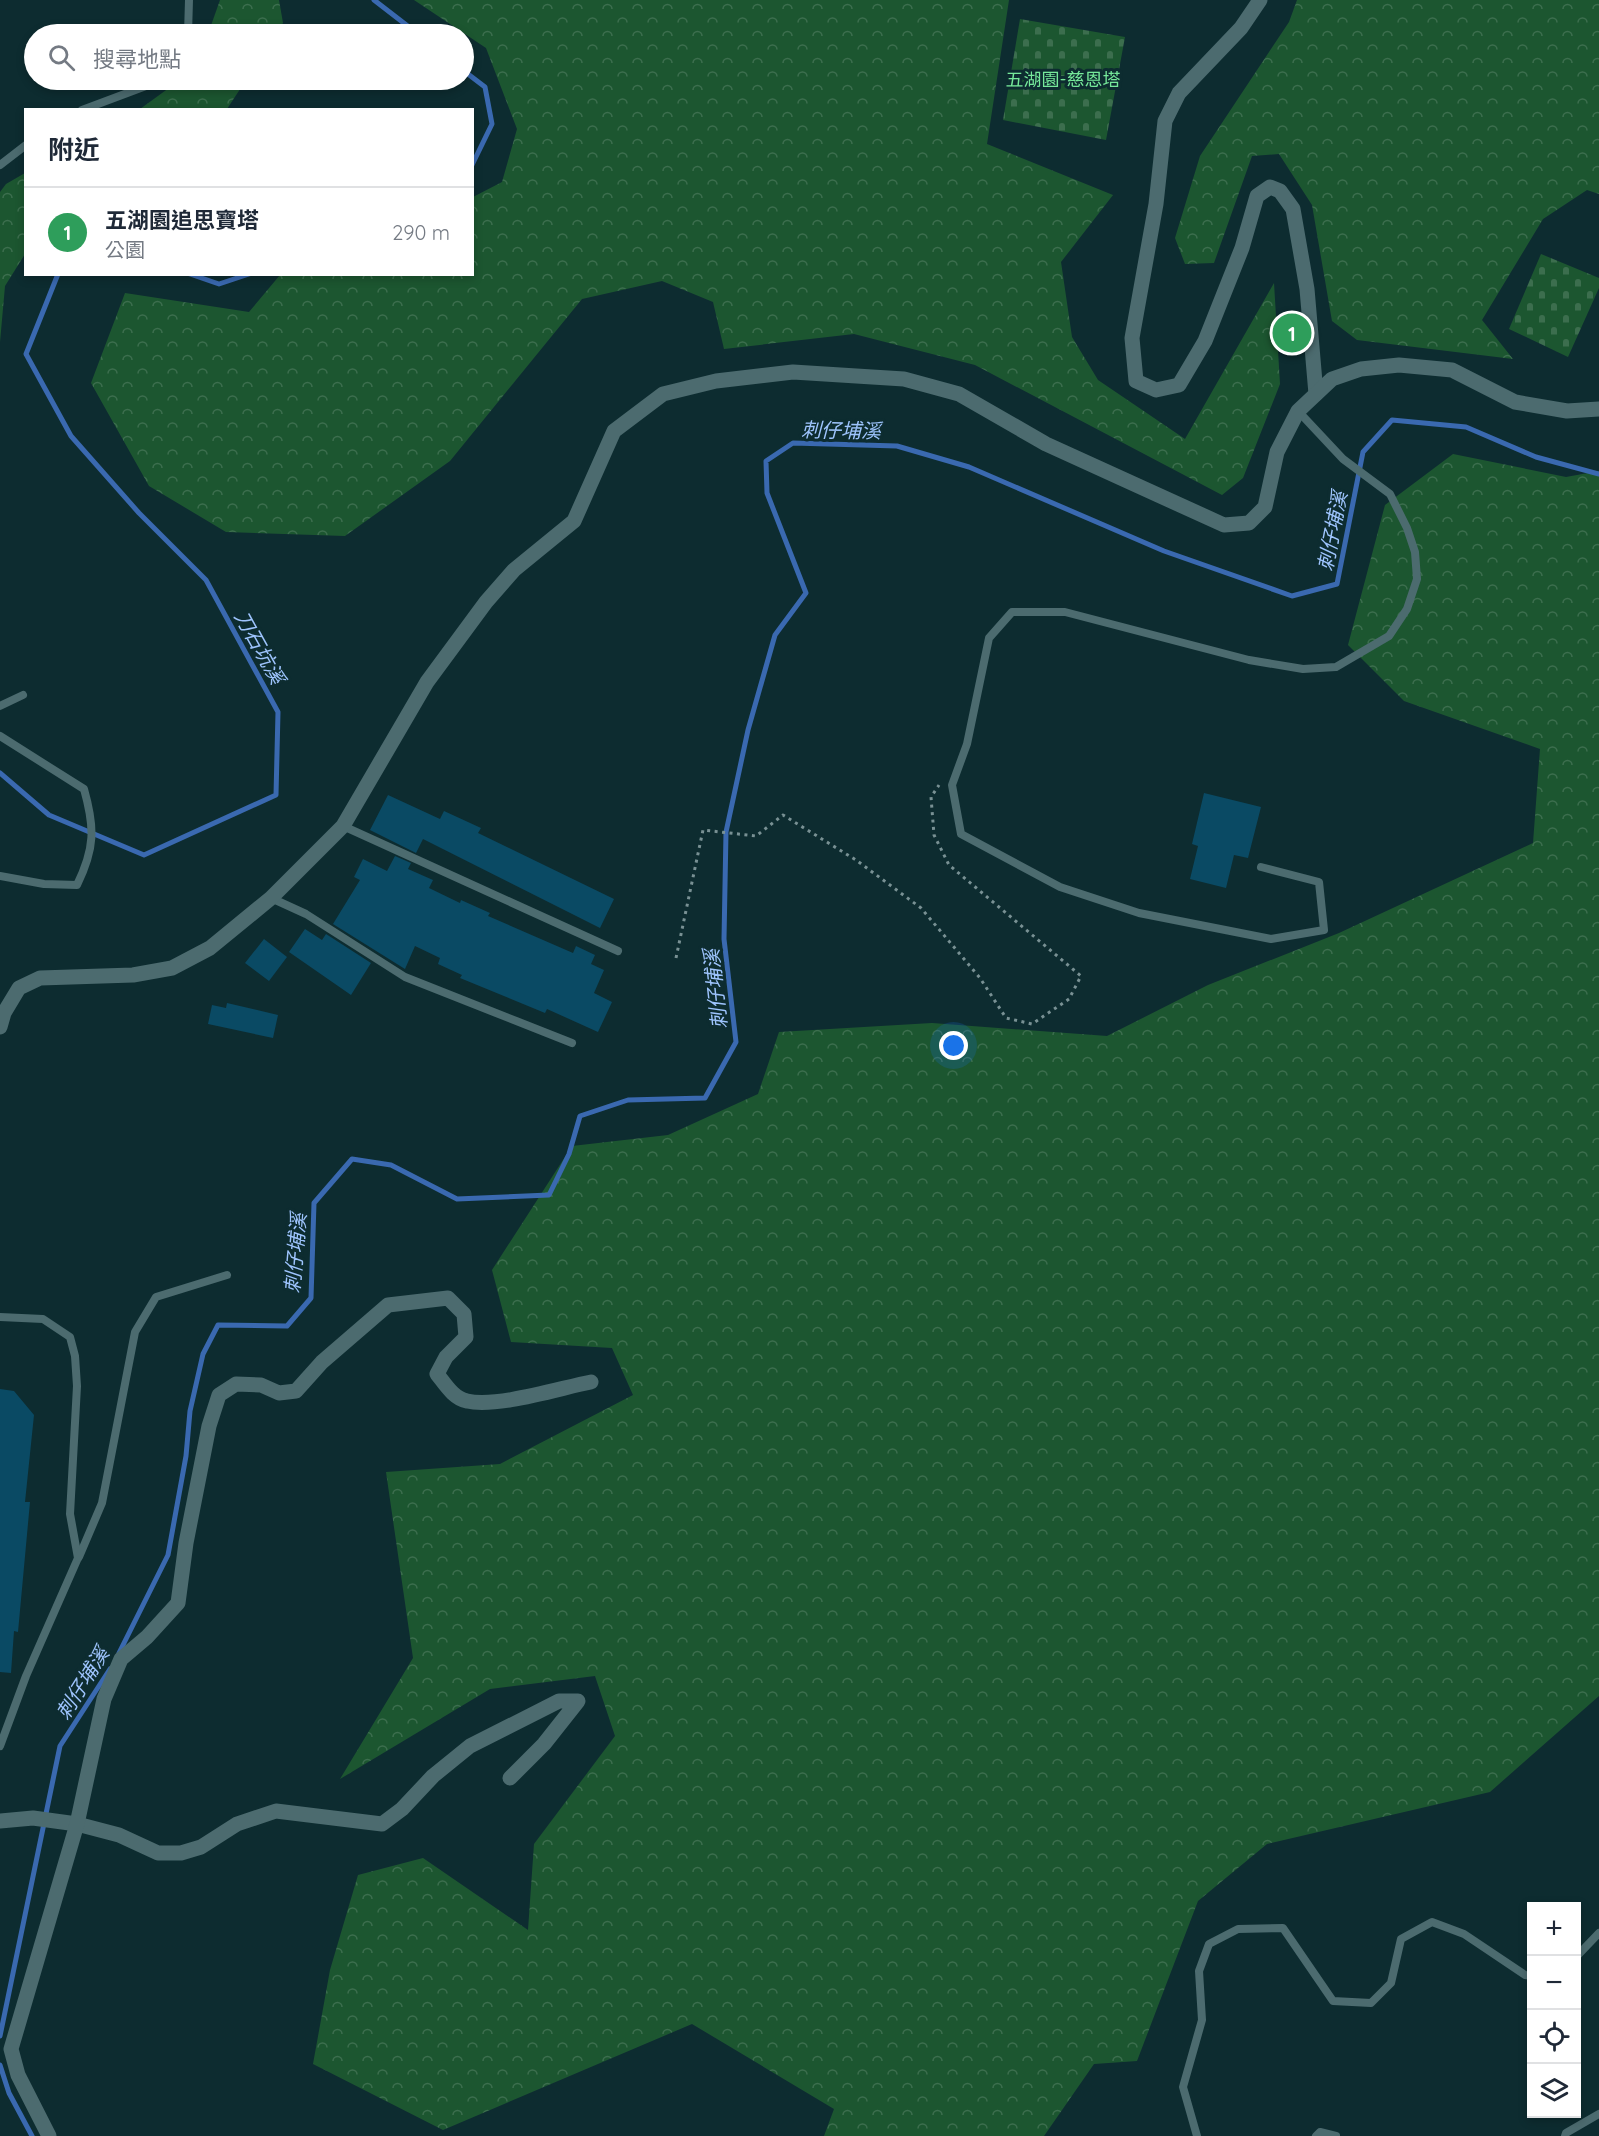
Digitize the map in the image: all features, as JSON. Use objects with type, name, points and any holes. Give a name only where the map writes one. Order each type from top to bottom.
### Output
[{"type":"street","points":[[1260,0],[1241,28],[1179,93],[1165,121],[1156,204],[1132,338],[1136,381],[1156,390],[1179,385],[1206,341],[1242,248],[1257,196],[1270,187],[1280,191],[1293,209],[1307,289],[1316,394]]},
{"type":"street","points":[[0,1028],[4,1013],[20,988],[40,978],[133,975],[172,968],[210,948],[271,898],[342,826],[427,682],[514,570],[574,520],[614,431],[663,394],[716,381],[793,372],[904,379],[959,394],[1046,444],[1224,525],[1249,523],[1265,507],[1277,452],[1298,411],[1332,379],[1361,369],[1399,365],[1452,370],[1515,402],[1567,411],[1599,409]]},
{"type":"street","points":[[49,2136],[18,2074],[11,2049],[77,1824],[104,1699],[121,1659],[147,1637],[178,1603],[186,1543],[209,1426],[219,1395],[236,1384],[261,1385],[279,1393],[296,1391],[322,1362],[388,1305],[407,1304],[431,1298],[448,1298],[464,1314],[466,1337],[446,1357],[436,1374],[454,1395],[466,1401],[496,1401],[591,1382]]},
{"type":"street","points":[[0,1821],[33,1818],[77,1824],[119,1835],[158,1853],[181,1852],[201,1847],[237,1824],[276,1811],[382,1824],[402,1809],[433,1776],[470,1746],[559,1701],[578,1701],[544,1744],[510,1778]]},
{"type":"lane","points":[[188,24],[189,0]]},
{"type":"lane","points":[[87,108],[135,90]]},
{"type":"lane","points":[[0,165],[24,147]]},
{"type":"lane","points":[[1261,867],[1319,882],[1324,930],[1271,939],[1139,913],[1060,887],[961,834],[952,785],[967,744],[989,638],[1012,612],[1065,612],[1249,660],[1303,669],[1336,667],[1389,636],[1407,609],[1417,579],[1415,552],[1390,494],[1343,459],[1298,411]]},
{"type":"lane","points":[[0,706],[22,695]]},
{"type":"lane","points":[[0,736],[84,789],[93,820],[89,861],[77,885],[44,884],[0,876]]},
{"type":"lane","points":[[342,826],[618,951]]},
{"type":"lane","points":[[271,898],[306,914],[405,977],[572,1043]]},
{"type":"lane","points":[[0,1746],[26,1676],[102,1503],[135,1332],[156,1297],[227,1275]]},
{"type":"lane","points":[[0,1317],[43,1319],[70,1337],[75,1356],[77,1386],[70,1515],[78,1558]]},
{"type":"lane","points":[[1197,2136],[1183,2087],[1202,2020],[1199,1971],[1209,1944],[1238,1929],[1284,1928],[1333,2001],[1371,2003],[1391,1983],[1401,1939],[1432,1922],[1464,1934],[1527,1975]]},
{"type":"lane","points":[[1577,1956],[1599,1933]]},
{"type":"lane","points":[[1565,2136],[1566,2133],[1599,2114]]},
{"type":"lane","points":[[1316,2136],[1320,2132],[1336,2136]]},
{"type":"path","points":[[676,958],[703,830],[756,836],[783,815],[856,860],[921,908],[980,978],[1005,1018],[1032,1024],[1069,999],[1081,976],[949,865],[934,835],[931,797],[940,783],[952,785]]},
{"type":"green space","points":[[220,0],[279,0],[282,24],[212,24]]},
{"type":"green space","points":[[414,0],[1009,0],[987,144],[1113,195],[1061,262],[1072,337],[1098,380],[1185,439],[1274,283],[1280,384],[1243,478],[1222,495],[975,365],[854,334],[724,349],[713,302],[662,281],[582,299],[450,461],[345,536],[226,532],[149,486],[91,383],[125,293],[249,312],[279,276],[474,276],[474,196],[502,182],[517,129],[486,48],[474,40],[474,24],[450,24]]},
{"type":"green space","points":[[1297,0],[1599,0],[1599,194],[1587,190],[1543,219],[1482,320],[1513,359],[1357,340],[1332,321],[1312,205],[1279,154],[1252,156],[1214,263],[1185,264],[1175,238],[1200,156],[1289,22]]},
{"type":"green space","name":"五湖園-慈恩塔","points":[[1020,19],[1125,37],[1106,140],[1003,120]]},
{"type":"green space","points":[[166,90],[239,90],[228,108],[141,108]]},
{"type":"green space","points":[[24,174],[24,256],[5,286],[0,342],[0,192],[6,184]]},
{"type":"green space","points":[[1541,254],[1599,278],[1599,288],[1568,357],[1509,329]]},
{"type":"green space","points":[[1453,454],[1566,477],[1599,471],[1599,1696],[1490,1792],[1267,1844],[1198,1901],[1137,2061],[1094,2064],[1044,2136],[824,2136],[834,2109],[692,2024],[443,2130],[313,2064],[330,1970],[358,1875],[423,1858],[528,1930],[534,1844],[615,1736],[595,1676],[490,1689],[340,1779],[413,1658],[386,1472],[500,1464],[633,1395],[612,1348],[511,1342],[492,1270],[572,1146],[668,1135],[758,1094],[779,1032],[932,1023],[1107,1036],[1208,985],[1339,933],[1533,843],[1540,749],[1404,701],[1348,645],[1385,505]]},
{"type":"building","points":[[1204,793],[1261,807],[1248,858],[1234,855],[1226,888],[1190,879],[1198,846],[1192,844]]},
{"type":"building","points":[[388,795],[440,819],[444,811],[481,828],[478,833],[614,899],[600,928],[423,839],[416,853],[370,830]]},
{"type":"building","points":[[395,856],[411,863],[408,869],[433,880],[429,888],[460,903],[461,900],[490,913],[488,916],[573,953],[576,946],[595,955],[591,964],[604,970],[594,993],[612,1002],[598,1032],[547,1009],[545,1013],[460,978],[462,975],[438,964],[440,958],[415,946],[405,969],[333,924],[360,880],[354,877],[363,859],[387,871]]},
{"type":"building","points":[[305,929],[322,940],[326,934],[371,963],[351,995],[289,952]]},
{"type":"building","points":[[264,939],[287,957],[269,981],[245,963]]},
{"type":"building","points":[[227,1003],[278,1015],[273,1038],[208,1024],[212,1005],[226,1008]]},
{"type":"building","points":[[0,1389],[14,1391],[34,1415],[25,1502],[30,1502],[18,1632],[14,1631],[11,1673],[0,1672]]},
{"type":"waterway","name":"刀石坑溪","points":[[374,0],[405,24]]},
{"type":"waterway","name":"刀石坑溪","points":[[474,79],[485,87],[492,124],[474,161]]},
{"type":"waterway","name":"刀石坑溪","points":[[0,773],[49,815],[144,855],[276,795],[278,712],[206,580],[139,513],[71,436],[26,354],[57,276]]},
{"type":"waterway","name":"刀石坑溪","points":[[196,276],[219,284],[243,276]]},
{"type":"waterway","name":"刺仔埔溪","points":[[119,1653],[168,1555],[186,1456],[190,1411],[203,1354],[218,1325],[287,1326],[311,1298],[314,1203],[352,1159],[391,1165],[457,1199],[549,1195],[569,1154],[580,1116],[628,1100],[705,1098],[736,1042],[724,939],[726,832],[748,730],[775,635],[806,593],[767,493],[766,461],[793,443],[897,446],[969,467],[1164,551],[1292,596],[1337,584],[1363,452],[1392,420],[1466,427],[1536,457],[1599,474]]},
{"type":"waterway","name":"刺仔埔溪","points":[[0,2036],[60,1746],[110,1669]]},
{"type":"waterway","name":"刺仔埔溪","points":[[0,2065],[9,2093],[32,2136]]},
{"type":"place","name":"五湖園追思寶塔","points":[[1292,333]]}]
